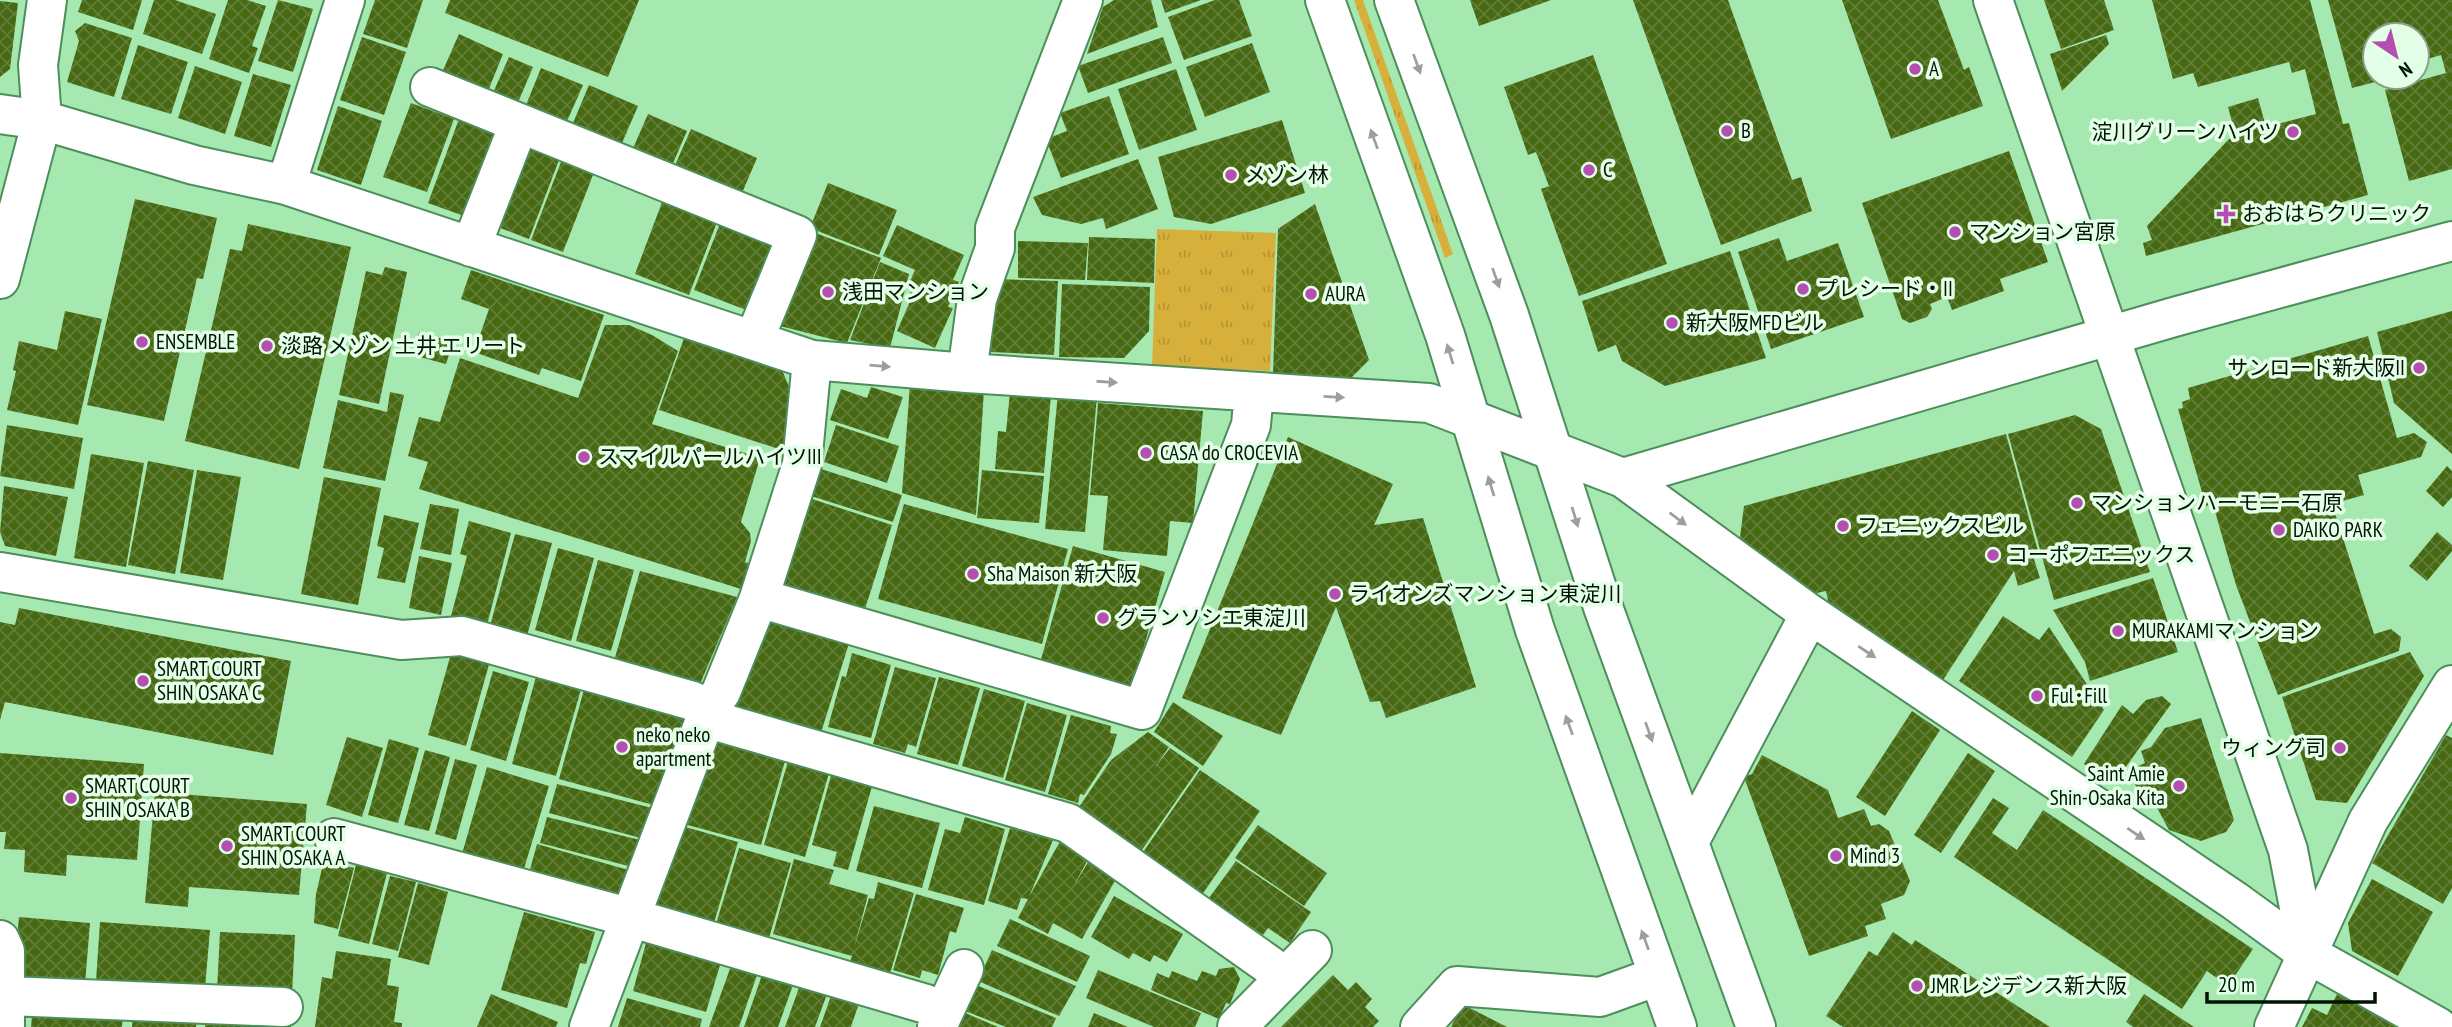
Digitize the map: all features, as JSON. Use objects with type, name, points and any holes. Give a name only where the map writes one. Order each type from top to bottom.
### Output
[{"type":"street","points":[[0,279],[41,120],[38,65],[47,0]]},
{"type":"street","points":[[286,185],[345,0]]},
{"type":"street","points":[[1325,0],[1445,335],[1535,630],[1676,1027]]},
{"type":"street","points":[[1394,0],[1510,315],[1556,452],[1603,607],[1756,1027]]},
{"type":"street","points":[[1993,0],[2288,850],[2308,954]]},
{"type":"street","points":[[967,373],[977,299],[995,248],[995,228],[1078,2]]},
{"type":"street","points":[[430,87],[797,235],[754,340]]},
{"type":"street","points":[[0,114],[41,120],[194,165],[286,185],[812,360],[967,373],[1429,403],[1623,478],[1810,614],[2235,901],[2308,954],[2438,1027]]},
{"type":"street","points":[[471,247],[519,124]]},
{"type":"street","points":[[1623,478],[2110,336],[2452,241]]},
{"type":"street","points":[[589,1027],[708,712],[720,692],[759,598],[802,464],[812,360]]},
{"type":"street","points":[[759,598],[1142,710],[1251,425],[1254,392]]},
{"type":"street","points":[[0,572],[401,640],[462,636],[693,701],[719,722],[1068,822],[1299,964],[1237,1027]]},
{"type":"street","points":[[1689,842],[1810,614]]},
{"type":"street","points":[[2274,1027],[2368,821],[2452,685]]},
{"type":"street","points":[[334,838],[632,918],[926,1004],[934,1009],[938,1025]]},
{"type":"street","points":[[0,940],[5,951],[6,1012],[283,1007]]},
{"type":"street","points":[[938,1025],[964,970]]},
{"type":"street","points":[[1420,1027],[1457,986],[1600,997],[1658,976]]},
{"type":"green space","points":[[1354,0],[1363,0],[1453,254],[1445,258]]},
{"type":"green space","points":[[1157,229],[1276,233],[1270,371],[1152,367]]},
{"type":"building","points":[[82,0],[142,0],[133,30],[78,12]]},
{"type":"building","points":[[154,0],[175,0],[216,14],[202,54],[143,34]]},
{"type":"building","points":[[228,0],[247,0],[266,6],[252,46],[258,48],[249,73],[209,59]]},
{"type":"building","points":[[278,0],[313,9],[293,72],[258,61]]},
{"type":"building","points":[[375,0],[423,0],[407,48],[363,34]]},
{"type":"building","points":[[450,0],[639,0],[608,77],[445,13]]},
{"type":"building","points":[[1114,0],[1151,0],[1158,27],[1087,54],[1103,7]]},
{"type":"building","points":[[1161,0],[1201,0],[1165,13]]},
{"type":"building","points":[[1215,0],[1239,0],[1252,36],[1184,60],[1168,17]]},
{"type":"building","points":[[1470,0],[1551,0],[1479,26]]},
{"type":"building","name":"B","points":[[1633,0],[1728,0],[1792,180],[1801,177],[1812,211],[1721,245]]},
{"type":"building","name":"A","points":[[1842,0],[1938,0],[1964,70],[1969,67],[1983,106],[1891,139]]},
{"type":"building","points":[[2044,0],[2104,0],[2114,30],[2061,49]]},
{"type":"building","name":"淀川グリーンハイツ","points":[[2152,0],[2310,0],[2343,124],[2349,123],[2368,195],[2146,256],[2143,243],[2152,240],[2147,226],[2229,139],[2236,137],[2228,107],[2258,98],[2266,127],[2316,114],[2305,69],[2292,73],[2289,62],[2198,87],[2193,73],[2173,79]]},
{"type":"building","points":[[2328,0],[2452,0],[2452,169],[2409,181],[2385,91],[2431,91],[2431,77],[2446,73],[2441,55],[2431,58],[2431,21],[2361,21],[2361,86],[2352,88]]},
{"type":"building","points":[[0,1],[18,3],[10,69],[0,77]]},
{"type":"building","points":[[85,23],[132,38],[114,97],[67,82],[79,41],[75,31]]},
{"type":"building","points":[[459,34],[503,54],[486,96],[440,77]]},
{"type":"building","points":[[2106,35],[2109,44],[2062,91],[2050,54]]},
{"type":"building","points":[[362,37],[406,52],[384,115],[340,100]]},
{"type":"building","points":[[1163,37],[1172,63],[1088,93],[1078,66]]},
{"type":"building","points":[[1252,43],[1270,92],[1205,117],[1186,67]]},
{"type":"building","points":[[138,45],[188,62],[171,114],[121,99]]},
{"type":"building","name":"C","points":[[1593,55],[1667,264],[1579,296],[1541,189],[1549,186],[1536,152],[1528,155],[1504,87]]},
{"type":"building","points":[[509,57],[533,67],[517,105],[492,95]]},
{"type":"building","points":[[195,66],[242,82],[225,134],[178,118]]},
{"type":"building","points":[[541,68],[583,85],[564,128],[524,110]]},
{"type":"building","points":[[1176,69],[1197,130],[1139,150],[1118,89]]},
{"type":"building","points":[[253,74],[291,85],[271,147],[234,136]]},
{"type":"building","points":[[589,85],[638,106],[622,143],[573,123]]},
{"type":"building","points":[[1109,96],[1129,154],[1061,178],[1046,139],[1067,131],[1060,113]]},
{"type":"building","points":[[411,103],[454,119],[427,192],[383,177]]},
{"type":"building","points":[[338,106],[382,121],[361,185],[317,170]]},
{"type":"building","points":[[648,114],[687,131],[670,170],[631,153]]},
{"type":"building","points":[[459,119],[496,135],[464,216],[428,203]]},
{"type":"building","name":"メゾン林","points":[[1282,120],[1305,193],[1211,224],[1174,217],[1158,157]]},
{"type":"building","points":[[691,129],[757,158],[739,200],[672,172]]},
{"type":"building","points":[[525,147],[559,160],[529,239],[495,226]]},
{"type":"building","name":"マンション宮原","points":[[2009,151],[2048,262],[2000,279],[2004,291],[1952,310],[1947,297],[1930,304],[1932,309],[1927,317],[1910,323],[1902,319],[1862,203]]},
{"type":"building","points":[[1138,159],[1158,209],[1106,229],[1103,218],[1081,224],[1042,215],[1033,197]]},
{"type":"building","points":[[561,162],[593,175],[563,252],[531,240]]},
{"type":"building","points":[[828,183],[897,210],[879,255],[810,228]]},
{"type":"building","points":[[664,197],[719,217],[689,295],[635,274]]},
{"type":"building","name":"ENSEMBLE","points":[[135,199],[217,218],[203,279],[197,278],[164,421],[87,405]]},
{"type":"building","name":"AURA","points":[[1315,204],[1369,360],[1351,378],[1273,374],[1278,229]]},
{"type":"building","points":[[721,221],[781,245],[754,313],[694,290]]},
{"type":"building","name":"淡路 メゾン 土井 エリート","points":[[248,224],[351,247],[299,469],[185,441],[230,249],[242,251]]},
{"type":"building","points":[[897,225],[964,255],[953,280],[959,282],[948,307],[953,308],[935,348],[897,331],[912,297],[909,295],[913,288],[908,286],[915,270],[883,256]]},
{"type":"building","name":"浅田マンション","points":[[813,232],[881,258],[847,343],[776,325]]},
{"type":"building","points":[[1089,237],[1155,239],[1154,283],[1087,280]]},
{"type":"building","name":"プレシード・II","points":[[1779,238],[1787,261],[1838,243],[1864,317],[1771,349],[1738,252]]},
{"type":"building","points":[[1018,241],[1088,243],[1085,280],[1018,278]]},
{"type":"building","name":"新大阪MFDビル","points":[[1730,251],[1766,358],[1665,386],[1622,361],[1616,345],[1598,352],[1582,301]]},
{"type":"building","points":[[880,262],[909,274],[890,348],[850,340]]},
{"type":"building","points":[[385,267],[407,272],[379,404],[339,395],[366,271],[382,275]]},
{"type":"building","points":[[471,270],[604,315],[581,381],[542,368],[539,375],[474,352],[489,309],[461,299]]},
{"type":"building","points":[[995,279],[1058,281],[1054,355],[991,352]]},
{"type":"building","points":[[1062,284],[1150,287],[1149,331],[1124,358],[1059,357]]},
{"type":"building","points":[[65,311],[102,319],[78,425],[7,410],[16,371],[13,370],[19,341],[57,350]]},
{"type":"building","name":"サンロード新大阪II","points":[[2452,311],[2452,454],[2394,403],[2377,332]]},
{"type":"building","name":"スマイルパールハイツIII","points":[[605,325],[629,325],[678,351],[652,424],[760,458],[741,522],[750,533],[751,541],[745,562],[750,564],[741,589],[419,489],[428,462],[408,456],[419,417],[440,422],[460,358],[578,398]]},
{"type":"building","points":[[419,332],[453,342],[446,364],[412,355]]},
{"type":"building","name":"DAIKO PARK","points":[[2368,336],[2397,438],[2414,433],[2427,442],[2421,457],[2358,475],[2364,495],[2332,504],[2374,634],[2391,629],[2401,637],[2399,651],[2278,695],[2236,585],[2213,504],[2206,506],[2178,409],[2183,408],[2182,402],[2190,399],[2188,388]]},
{"type":"building","points":[[684,338],[782,370],[790,389],[791,453],[659,410]]},
{"type":"building","points":[[910,384],[984,390],[976,515],[902,493]]},
{"type":"building","points":[[871,387],[903,397],[888,439],[830,420],[841,389],[867,398]]},
{"type":"building","points":[[390,392],[404,395],[385,481],[323,468],[338,400],[387,412]]},
{"type":"building","points":[[1010,392],[1051,395],[1044,473],[995,469],[998,431],[1006,432]]},
{"type":"building","points":[[1058,393],[1097,396],[1085,532],[1045,529]]},
{"type":"building","name":"CASA do CROCEVIA","points":[[1098,403],[1203,411],[1193,523],[1170,521],[1167,556],[1103,550],[1108,496],[1090,495]]},
{"type":"building","name":"マンションハーモニー石原","points":[[2075,415],[2101,429],[2150,572],[2054,600],[2008,434]]},
{"type":"building","points":[[7,425],[83,438],[74,489],[0,476]]},
{"type":"building","points":[[836,425],[899,446],[887,483],[824,462]]},
{"type":"building","points":[[2006,434],[2038,551],[2032,553],[2040,578],[2018,586],[2014,571],[1943,680],[1828,601],[1826,591],[1812,594],[1739,545],[1744,506]]},
{"type":"building","name":"ライオンズマンション東淀川","points":[[1288,437],[1393,484],[1374,525],[1423,518],[1476,687],[1386,718],[1380,701],[1370,702],[1336,607],[1281,735],[1182,698]]},
{"type":"building","points":[[91,454],[144,463],[126,567],[74,558]]},
{"type":"building","points":[[148,461],[194,470],[175,574],[128,565]]},
{"type":"building","points":[[2447,466],[2452,471],[2452,497],[2443,507],[2426,491]]},
{"type":"building","points":[[818,468],[902,495],[893,522],[808,495]]},
{"type":"building","points":[[197,470],[241,477],[223,580],[180,573]]},
{"type":"building","points":[[982,470],[1044,476],[1039,523],[977,518]]},
{"type":"building","points":[[324,477],[381,488],[358,605],[301,594]]},
{"type":"building","points":[[4,486],[68,497],[56,556],[5,546],[0,532]]},
{"type":"building","points":[[809,498],[892,525],[863,615],[779,588]]},
{"type":"building","points":[[430,504],[459,509],[451,555],[420,549]]},
{"type":"building","name":"Sha Maison 新大阪","points":[[904,504],[1068,549],[1042,644],[878,599]]},
{"type":"building","points":[[384,515],[419,523],[405,583],[377,578],[384,548],[377,546]]},
{"type":"building","points":[[469,521],[511,533],[487,625],[451,616],[467,556],[460,554]]},
{"type":"building","points":[[2437,532],[2452,545],[2452,551],[2427,581],[2409,566]]},
{"type":"building","points":[[515,534],[552,543],[527,636],[490,626]]},
{"type":"building","name":"グランソシエ東淀川","points":[[1073,546],[1165,572],[1132,689],[1040,663]]},
{"type":"building","points":[[558,548],[594,558],[571,641],[535,630]]},
{"type":"building","points":[[419,556],[452,563],[441,615],[409,608]]},
{"type":"building","points":[[598,560],[634,570],[611,651],[576,641]]},
{"type":"building","points":[[640,571],[737,597],[700,684],[614,661]]},
{"type":"building","name":"MURAKAMIマンション","points":[[2153,578],[2178,652],[2090,681],[2085,662],[2053,610]]},
{"type":"building","name":"SMART COURT SHIN OSAKA C","points":[[19,608],[291,661],[273,755],[5,702],[0,720],[0,622],[15,625]]},
{"type":"building","points":[[763,614],[850,640],[819,739],[728,712]]},
{"type":"building","name":"Ful･Fill","points":[[2003,616],[2039,640],[2049,627],[2104,710],[2072,757],[1959,681]]},
{"type":"building","points":[[452,650],[490,661],[466,746],[428,735]]},
{"type":"building","name":"ウィング司","points":[[2410,652],[2424,676],[2347,803],[2316,800],[2282,697]]},
{"type":"building","points":[[852,653],[891,665],[871,738],[828,727],[842,676],[846,677]]},
{"type":"building","points":[[895,667],[936,678],[916,747],[908,744],[905,753],[873,744]]},
{"type":"building","points":[[493,671],[529,682],[506,761],[470,750]]},
{"type":"building","points":[[537,673],[582,686],[556,776],[512,764]]},
{"type":"building","points":[[939,677],[980,688],[958,765],[917,754]]},
{"type":"building","name":"neko neko apartment","points":[[585,686],[688,716],[657,806],[559,779]]},
{"type":"building","points":[[984,689],[1025,701],[1003,778],[962,766]]},
{"type":"building","points":[[2162,696],[2171,704],[2115,782],[2084,764],[2122,705],[2133,714],[2146,700]]},
{"type":"building","points":[[1173,702],[1223,736],[1203,766],[1154,732]]},
{"type":"building","points":[[1027,703],[1067,715],[1045,792],[1005,780]]},
{"type":"building","points":[[1912,711],[1940,730],[1885,816],[1856,797]]},
{"type":"building","points":[[1071,715],[1111,726],[1110,733],[1117,734],[1111,754],[1084,795],[1080,794],[1078,803],[1048,794]]},
{"type":"building","name":"Saint Amie Shin-Osaka Kita","points":[[2201,718],[2234,820],[2226,832],[2201,841],[2169,830],[2154,802],[2143,806],[2130,770],[2145,763],[2141,751],[2151,747],[2165,728]]},
{"type":"building","points":[[1148,732],[1169,747],[1154,769],[1170,748],[1199,768],[1137,857],[1075,813],[1111,760]]},
{"type":"building","points":[[714,733],[787,754],[761,845],[684,824]]},
{"type":"building","points":[[2446,735],[2452,738],[2452,888],[2443,904],[2372,863]]},
{"type":"building","points":[[347,737],[383,748],[362,817],[326,805]]},
{"type":"building","points":[[389,739],[419,748],[398,823],[368,815]]},
{"type":"building","points":[[425,750],[450,757],[429,831],[404,825]]},
{"type":"building","name":"SMART COURT SHIN OSAKA B","points":[[0,753],[144,764],[137,860],[67,855],[66,876],[24,872],[25,850],[4,849],[6,832],[0,832]]},
{"type":"building","points":[[1968,753],[1995,771],[1941,853],[1914,835]]},
{"type":"building","points":[[790,754],[831,766],[805,857],[764,845]]},
{"type":"building","name":"Mind 3","points":[[1762,755],[1828,790],[1838,818],[1864,809],[1871,826],[1879,824],[1889,831],[1910,881],[1904,895],[1881,904],[1886,919],[1865,926],[1868,936],[1809,956],[1744,777],[1752,774]]},
{"type":"building","points":[[455,759],[477,765],[456,840],[435,834]]},
{"type":"building","points":[[487,767],[549,786],[523,872],[462,854]]},
{"type":"building","points":[[1200,770],[1260,811],[1199,899],[1139,858]]},
{"type":"building","points":[[832,772],[873,783],[848,870],[833,866],[837,852],[812,845]]},
{"type":"building","points":[[557,784],[656,809],[648,840],[549,813]]},
{"type":"building","name":"SMART COURT SHIN OSAKA A","points":[[155,792],[307,804],[299,895],[189,887],[188,907],[145,903]]},
{"type":"building","points":[[1993,798],[2009,808],[1992,833],[2017,850],[2043,810],[2253,949],[2228,986],[2207,971],[2182,1009],[1954,857]]},
{"type":"building","points":[[874,806],[940,823],[922,888],[856,871]]},
{"type":"building","points":[[547,817],[644,841],[636,868],[540,843]]},
{"type":"building","points":[[965,817],[1005,829],[984,905],[928,890],[945,829],[960,833]]},
{"type":"building","points":[[1258,825],[1327,873],[1304,906],[1235,858]]},
{"type":"building","points":[[682,826],[738,842],[713,926],[647,906]]},
{"type":"building","points":[[1010,828],[1053,840],[1029,897],[1063,836],[1092,852],[1073,887],[1093,854],[1121,870],[1082,939],[1053,923],[1048,934],[1018,918],[1028,899],[1021,898],[1017,910],[988,901]]},
{"type":"building","points":[[537,844],[632,871],[624,900],[529,873]]},
{"type":"building","points":[[739,848],[791,863],[769,938],[716,924]]},
{"type":"building","points":[[794,859],[834,870],[829,884],[868,895],[854,948],[869,898],[874,899],[878,882],[914,893],[889,977],[849,965],[852,956],[773,934]]},
{"type":"building","points":[[324,860],[354,868],[338,929],[314,923],[316,894]]},
{"type":"building","points":[[1236,861],[1311,912],[1290,943],[1268,928],[1263,935],[1209,898]]},
{"type":"building","points":[[356,865],[387,873],[369,944],[338,936]]},
{"type":"building","points":[[390,876],[416,882],[398,951],[372,944]]},
{"type":"building","points":[[2372,879],[2433,912],[2398,976],[2352,951],[2348,923]]},
{"type":"building","points":[[418,883],[448,892],[429,965],[398,957]]},
{"type":"building","points":[[916,894],[964,908],[956,933],[950,931],[938,975],[922,970],[920,978],[893,970]]},
{"type":"building","points":[[1114,896],[1183,934],[1167,962],[1154,955],[1150,962],[1133,953],[1129,959],[1091,937]]},
{"type":"building","points":[[524,912],[595,932],[586,964],[580,963],[567,1008],[501,990]]},
{"type":"building","points":[[19,917],[90,923],[85,984],[13,978]]},
{"type":"building","points":[[1010,919],[1090,956],[1077,982],[997,946]]},
{"type":"building","points":[[100,922],[210,930],[205,988],[96,981]]},
{"type":"building","points":[[220,932],[295,935],[292,994],[217,991]]},
{"type":"building","name":"JMRレジデンス新大阪","points":[[1893,932],[1912,945],[1915,940],[2050,1027],[1843,1027],[1826,1016],[1869,951],[1877,956]]},
{"type":"building","points":[[646,943],[720,965],[706,1012],[633,991]]},
{"type":"building","points":[[992,950],[1076,986],[1059,1016],[978,981]]},
{"type":"building","points":[[336,951],[391,959],[387,985],[399,987],[394,1022],[402,1023],[402,1027],[315,1027],[322,977],[332,979]]},
{"type":"building","points":[[731,966],[757,975],[739,1027],[709,1027]]},
{"type":"building","points":[[1234,967],[1240,979],[1230,1004],[1226,1003],[1219,1019],[1151,990],[1157,973],[1169,978],[1172,971],[1197,981],[1202,971],[1216,976],[1219,969]]},
{"type":"building","points":[[1098,970],[1201,1013],[1195,1027],[1154,1027],[1086,998]]},
{"type":"building","points":[[762,975],[793,985],[778,1027],[744,1027]]},
{"type":"building","points":[[1333,975],[1348,990],[1356,982],[1372,999],[1365,1007],[1379,1021],[1373,1027],[1281,1027]]},
{"type":"building","points":[[800,985],[827,994],[815,1027],[785,1027]]},
{"type":"building","points":[[976,985],[1056,1018],[1052,1027],[1006,1027],[965,1011]]},
{"type":"building","points":[[491,994],[558,1022],[556,1027],[477,1027]]},
{"type":"building","points":[[2144,994],[2194,1027],[2133,1027],[2126,1022]]},
{"type":"building","points":[[2337,994],[2396,1027],[2302,1027],[2312,1008],[2327,1015]]},
{"type":"building","points":[[831,996],[858,1006],[851,1027],[820,1027]]},
{"type":"building","points":[[627,998],[702,1019],[700,1027],[618,1027]]},
{"type":"building","points":[[1462,1004],[1507,1027],[1451,1027]]},
{"type":"building","points":[[33,1005],[123,1010],[122,1027],[31,1027]]},
{"type":"building","points":[[133,1011],[197,1014],[196,1027],[132,1027]]},
{"type":"building","points":[[963,1012],[998,1027],[957,1027]]},
{"type":"building","points":[[1094,1013],[1128,1027],[1088,1027]]},
{"type":"building","points":[[206,1016],[291,1020],[291,1027],[205,1027]]},
{"type":"place","name":"A","points":[[1915,69]]},
{"type":"place","name":"B","points":[[1727,131]]},
{"type":"place","name":"淀川グリーンハイツ","points":[[2293,132]]},
{"type":"place","name":"C","points":[[1589,170]]},
{"type":"place","name":"メゾン林","points":[[1231,175]]},
{"type":"place","name":"おおはらクリニック","points":[[2226,214]]},
{"type":"place","name":"マンション宮原","points":[[1955,232]]},
{"type":"place","name":"プレシード・II","points":[[1803,289]]},
{"type":"place","name":"浅田マンション","points":[[828,292]]},
{"type":"place","name":"AURA","points":[[1311,294]]},
{"type":"place","name":"新大阪MFDビル","points":[[1672,323]]},
{"type":"place","name":"ENSEMBLE","points":[[142,342]]},
{"type":"place","name":"淡路 メゾン 土井 エリート","points":[[267,346]]},
{"type":"place","name":"サンロード新大阪II","points":[[2419,368]]},
{"type":"place","name":"CASA do CROCEVIA","points":[[1146,453]]},
{"type":"place","name":"スマイルパールハイツIII","points":[[584,457]]},
{"type":"place","name":"マンションハーモニー石原","points":[[2077,503]]},
{"type":"place","name":"フェニックスビル","points":[[1843,526]]},
{"type":"place","name":"DAIKO PARK","points":[[2279,530]]},
{"type":"place","name":"コーポフエニックス","points":[[1993,555]]},
{"type":"place","name":"Sha Maison 新大阪","points":[[973,574]]},
{"type":"place","name":"ライオンズマンション東淀川","points":[[1335,594]]},
{"type":"place","name":"グランソシエ東淀川","points":[[1103,618]]},
{"type":"place","name":"MURAKAMIマンション","points":[[2118,631]]},
{"type":"place","name":"SMART COURT SHIN OSAKA C","points":[[143,681]]},
{"type":"place","name":"Ful･Fill","points":[[2037,696]]},
{"type":"place","name":"neko neko apartment","points":[[622,747]]},
{"type":"place","name":"ウィング司","points":[[2340,748]]},
{"type":"place","name":"Saint Amie Shin-Osaka Kita","points":[[2179,786]]},
{"type":"place","name":"SMART COURT SHIN OSAKA B","points":[[71,798]]},
{"type":"place","name":"SMART COURT SHIN OSAKA A","points":[[227,846]]},
{"type":"place","name":"Mind 3","points":[[1836,856]]},
{"type":"place","name":"JMRレジデンス新大阪","points":[[1917,986]]}]
